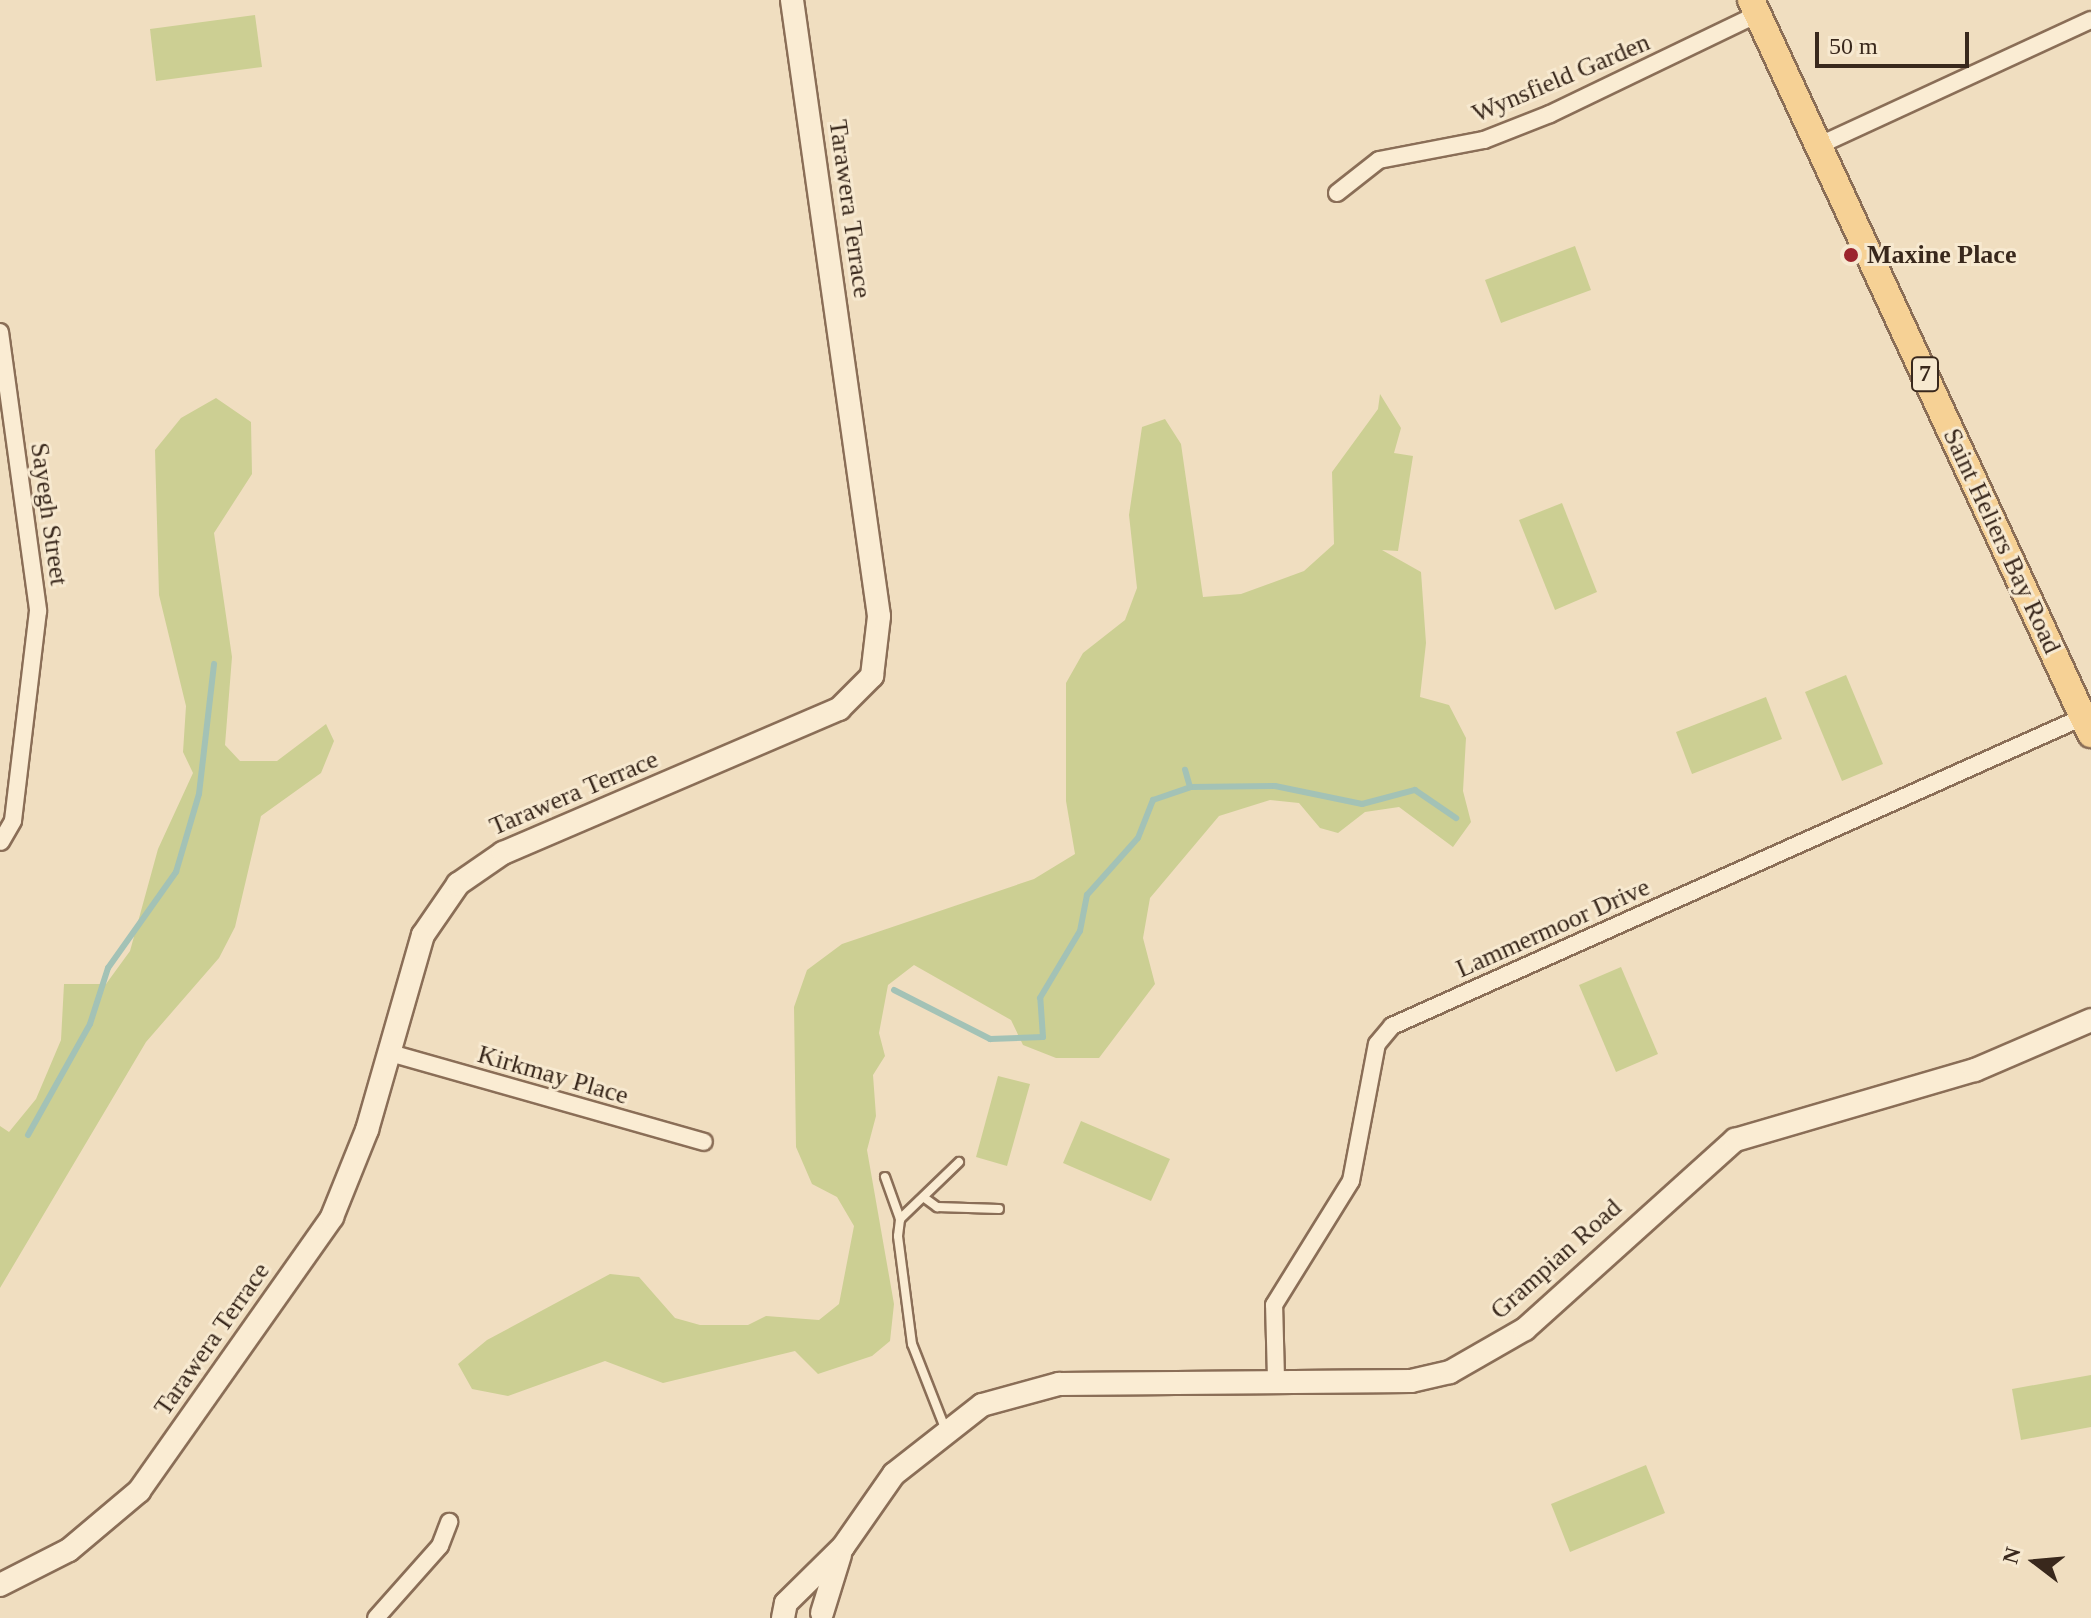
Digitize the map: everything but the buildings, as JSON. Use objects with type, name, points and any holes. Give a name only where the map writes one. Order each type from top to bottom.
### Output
[{"type":"main road","name":"Saint Heliers Bay Road","points":[[1755,7],[2087,725]]},
{"type":"street","name":"Tarawera Terrace","points":[[0,1585],[89,1536],[153,1473],[332,1217],[390,1053],[423,935],[473,870],[831,713],[872,676],[879,616],[792,0]]},
{"type":"street","name":"Wynsfield Garden","points":[[1337,193],[1379,160],[1524,124],[1755,7]]},
{"type":"street","points":[[1820,145],[2091,20]]},
{"type":"street","name":"Sayegh Street","points":[[0,332],[38,611],[13,821],[1,842]]},
{"type":"street","name":"Lammermoor Drive","points":[[1276,1379],[1274,1305],[1351,1181],[1377,1044],[1392,1026],[2087,725]]},
{"type":"street","name":"Grampian Road","points":[[785,1610],[843,1547],[894,1474],[945,1428],[1013,1392],[1059,1384],[1276,1379],[1411,1381],[1464,1366],[1525,1329],[1735,1140],[1975,1070],[2091,1020]]},
{"type":"street","name":"Kirkmay Place","points":[[390,1053],[704,1142]]},
{"type":"street","points":[[376,1618],[440,1546],[449,1522]]},
{"type":"street","name":"Grampian Road","points":[[822,1615],[843,1547]]},
{"type":"street","points":[[785,1610],[810,1597],[822,1615]]},
{"type":"lane","points":[[900,1219],[926,1199],[935,1179],[959,1162]]},
{"type":"lane","points":[[885,1177],[900,1219],[912,1344],[945,1428]]},
{"type":"lane","points":[[926,1199],[937,1207],[999,1209]]},
{"type":"green space","points":[[255,15],[262,67],[156,81],[150,29]]},
{"type":"green space","points":[[1575,246],[1591,290],[1501,323],[1485,280]]},
{"type":"green space","points":[[1380,394],[1401,428],[1394,453],[1413,456],[1398,551],[1382,550],[1421,572],[1426,643],[1420,697],[1449,705],[1466,738],[1463,791],[1471,822],[1453,847],[1399,807],[1365,812],[1338,833],[1320,828],[1299,803],[1270,800],[1219,816],[1150,898],[1143,938],[1155,984],[1099,1058],[1056,1058],[1023,1045],[1011,1020],[914,965],[888,985],[879,1033],[885,1056],[873,1075],[876,1116],[867,1150],[894,1304],[890,1341],[872,1356],[818,1374],[795,1351],[663,1383],[605,1361],[508,1396],[472,1389],[458,1364],[487,1340],[610,1274],[639,1277],[675,1318],[700,1325],[748,1325],[766,1316],[819,1320],[839,1304],[854,1226],[837,1197],[812,1184],[796,1147],[794,1007],[807,970],[842,944],[1034,879],[1075,854],[1066,801],[1066,683],[1083,653],[1125,620],[1137,588],[1129,515],[1142,427],[1165,419],[1181,444],[1203,597],[1241,594],[1304,571],[1334,544],[1332,472],[1378,409]]},
{"type":"green space","points":[[216,398],[251,422],[252,474],[214,533],[232,657],[225,745],[240,761],[277,761],[326,724],[334,741],[321,773],[261,816],[235,927],[219,958],[146,1042],[0,1288],[0,1126],[9,1132],[36,1099],[61,1040],[64,984],[106,984],[130,951],[158,849],[193,773],[183,752],[186,706],[159,595],[155,450],[181,418]]},
{"type":"green space","points":[[1562,503],[1597,592],[1555,610],[1519,520]]},
{"type":"green space","points":[[1846,675],[1883,764],[1842,781],[1805,692]]},
{"type":"green space","points":[[1766,697],[1782,739],[1692,774],[1676,732]]},
{"type":"green space","points":[[1621,967],[1658,1054],[1616,1072],[1579,985]]},
{"type":"green space","points":[[998,1076],[1030,1084],[1007,1166],[976,1157]]},
{"type":"green space","points":[[1081,1121],[1170,1159],[1151,1201],[1063,1163]]},
{"type":"green space","points":[[2091,1375],[2091,1427],[2021,1440],[2012,1389]]},
{"type":"green space","points":[[1646,1465],[1665,1513],[1570,1552],[1551,1504]]},
{"type":"waterway","points":[[28,1135],[90,1024],[108,968],[176,872],[199,794],[214,664]]},
{"type":"waterway","points":[[894,990],[990,1039],[1043,1037],[1040,998],[1080,931],[1087,895],[1138,838],[1153,800],[1190,787],[1185,770]]},
{"type":"waterway","points":[[1190,787],[1275,786],[1362,804],[1415,790],[1456,818]]},
{"type":"place","name":"Maxine Place","points":[[1851,255]]}]
